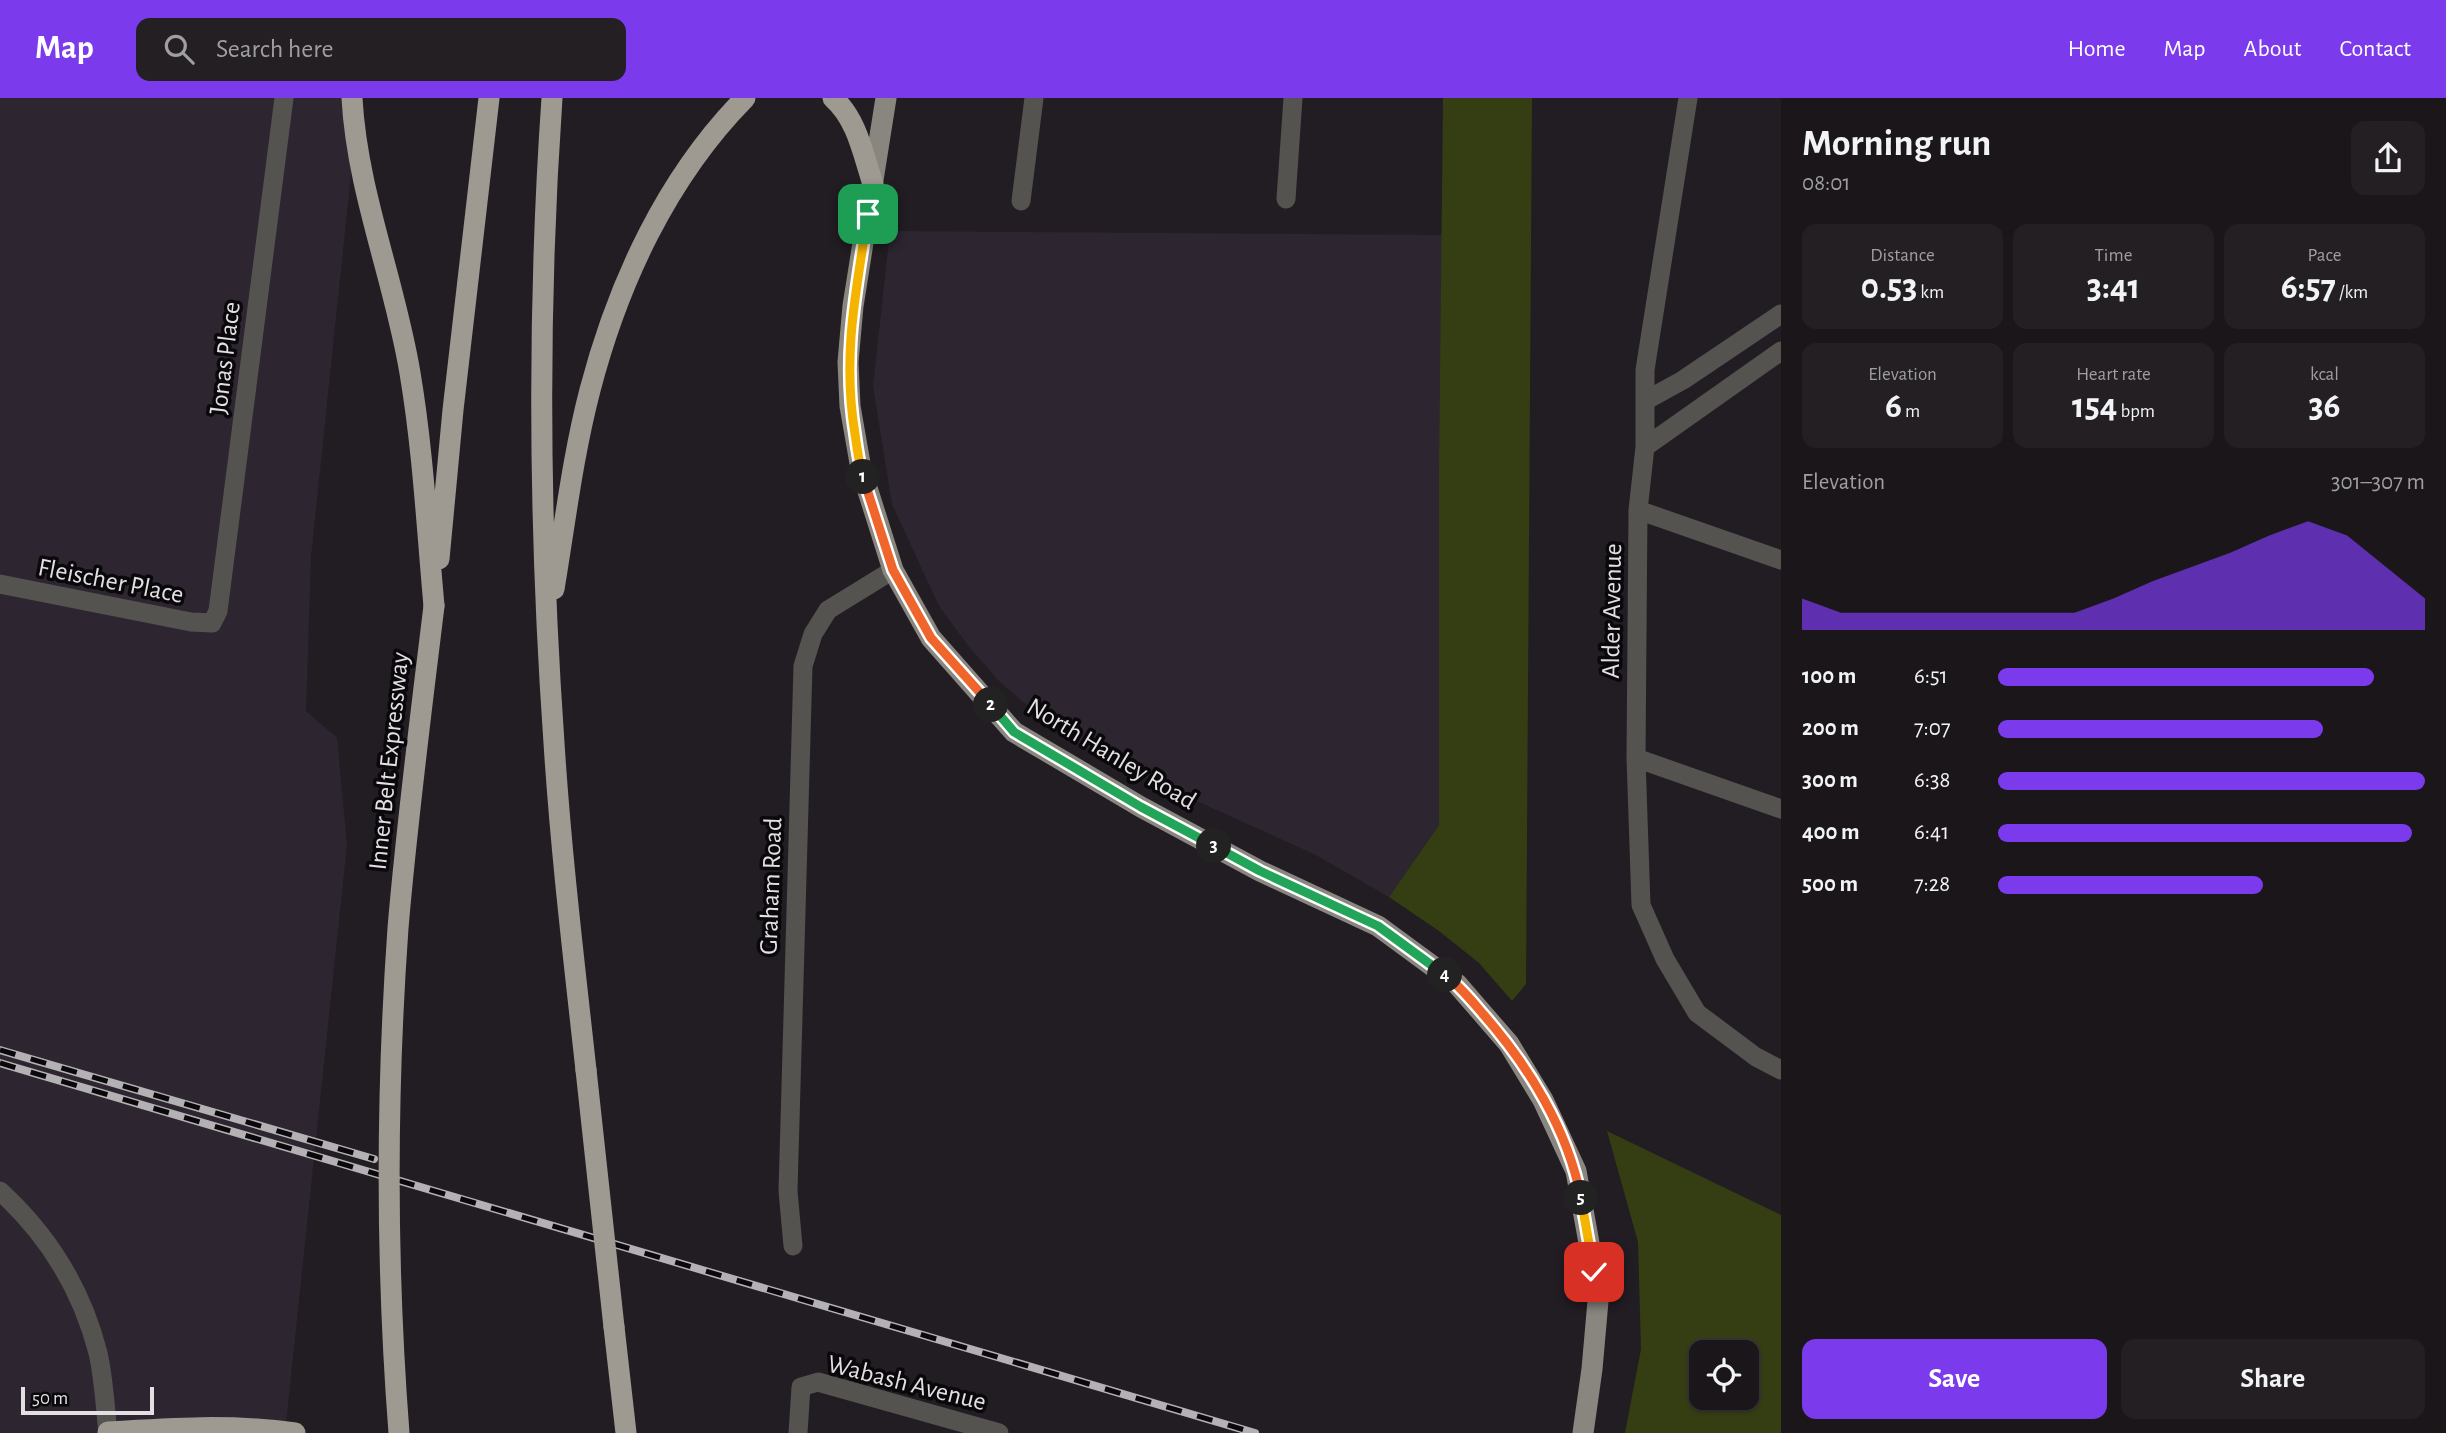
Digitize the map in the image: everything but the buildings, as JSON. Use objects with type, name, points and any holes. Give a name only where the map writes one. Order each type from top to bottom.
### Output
[{"type":"highway","points":[[352,98],[353,121],[365,183],[410,374],[434,606]]},
{"type":"highway","name":"Inner Belt Expressway","points":[[399,1433],[389,1256],[388,1138],[404,864],[489,98]]},
{"type":"highway","points":[[552,98],[541,380],[542,512],[547,632],[564,862],[626,1433]]},
{"type":"highway","points":[[547,632],[578,448],[590,390],[609,328],[634,266],[688,164],[717,126],[745,98]]},
{"type":"highway","points":[[833,98],[849,116],[873,184]]},
{"type":"highway","points":[[109,1433],[174,1428],[246,1427],[295,1433]]},
{"type":"main road","name":"North Hanley Road","points":[[886,98],[853,306],[848,362],[849,395],[860,469],[893,570],[931,638],[1014,732],[1141,807],[1260,871],[1378,926],[1457,984],[1509,1044],[1544,1100],[1576,1171],[1598,1301],[1583,1433]]},
{"type":"street","name":"Jonas Place","points":[[212,623],[218,611],[284,98]]},
{"type":"street","points":[[1021,201],[1034,98]]},
{"type":"street","points":[[1286,199],[1293,98]]},
{"type":"street","name":"Alder Avenue","points":[[1688,98],[1645,370],[1645,447],[1638,510],[1636,758],[1641,905],[1665,960],[1697,1013],[1756,1057],[1781,1070]]},
{"type":"street","points":[[1645,401],[1683,380],[1781,314]]},
{"type":"street","points":[[1645,447],[1781,351]]},
{"type":"street","points":[[1638,510],[1781,560]]},
{"type":"street","name":"Graham Road","points":[[793,1245],[788,1191],[803,666],[813,634],[828,610],[893,570]]},
{"type":"street","name":"Fleischer Place","points":[[0,584],[191,622],[212,623]]},
{"type":"street","points":[[1636,758],[1781,809]]},
{"type":"street","points":[[0,1191],[15,1205],[59,1259],[84,1307],[99,1356],[109,1433]]},
{"type":"street","name":"Wabash Avenue","points":[[798,1433],[802,1387],[818,1382],[999,1433]]},
{"type":"shaded area","points":[[0,98],[359,98],[311,556],[306,711],[337,738],[347,845],[285,1433],[0,1433]]},
{"type":"shaded area","points":[[890,231],[1442,235],[1439,825],[1389,897],[1314,854],[1101,758],[1046,722],[999,681],[970,648],[939,606],[892,504],[873,386]]},
{"type":"green space","points":[[1443,98],[1532,98],[1526,984],[1512,1001],[1479,963],[1439,931],[1389,897],[1439,825]]},
{"type":"green space","points":[[1607,1131],[1781,1215],[1781,1433],[1625,1433],[1641,1349],[1638,1242]]},
{"type":"railway","points":[[0,1050],[374,1159]]},
{"type":"railway","points":[[0,1063],[1255,1433]]},
{"type":"route","points":[[868,214],[853,306],[848,362],[850,406],[860,469],[893,570],[931,638],[1014,732],[1141,807],[1260,871],[1378,926],[1457,984],[1509,1044],[1544,1100],[1576,1171],[1594,1272]]}]
